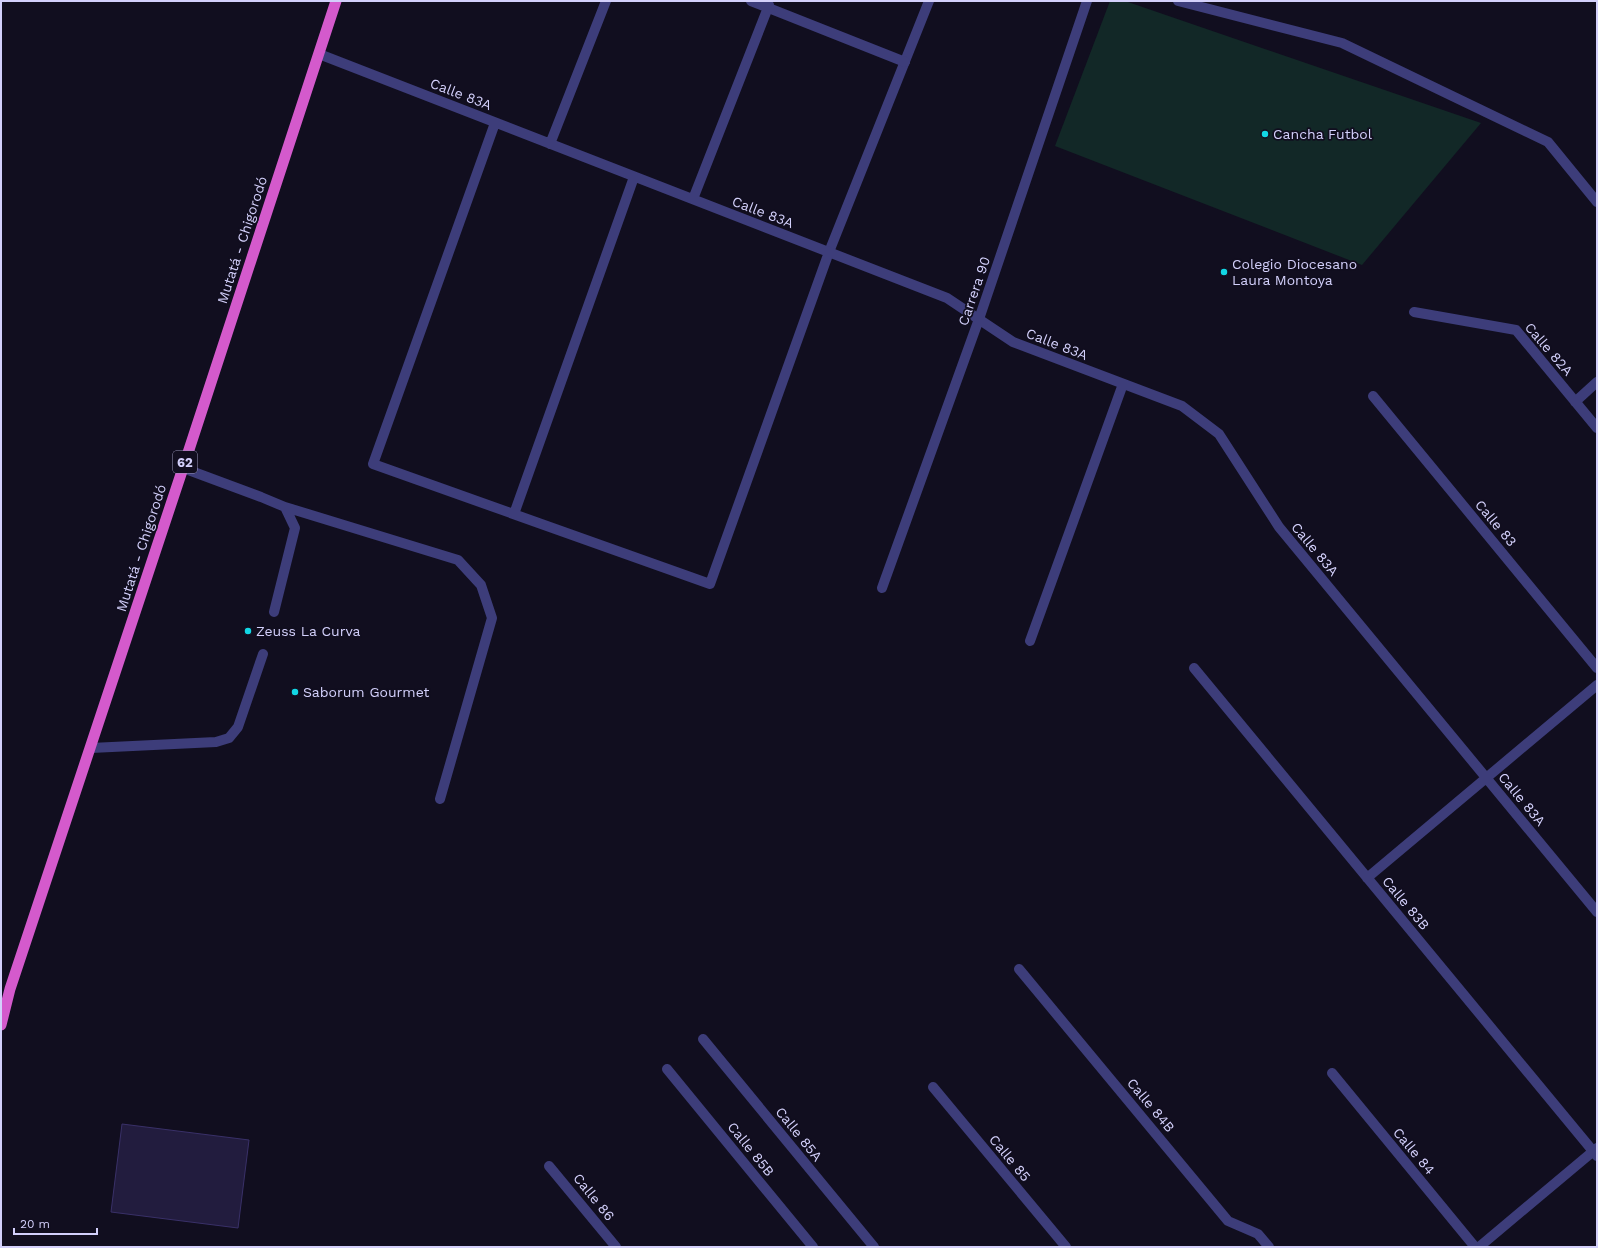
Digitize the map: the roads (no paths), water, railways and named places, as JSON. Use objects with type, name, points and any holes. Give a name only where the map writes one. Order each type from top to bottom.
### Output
[{"type":"highway","name":"Mutatá - Chigorodó","points":[[1,1025],[10,989],[91,748],[336,1]]},
{"type":"street","points":[[550,144],[606,1]]},
{"type":"street","points":[[751,1],[768,6],[904,62]]},
{"type":"street","points":[[495,122],[373,464],[710,584],[829,252],[929,1]]},
{"type":"street","name":"Carrera 90","points":[[882,588],[979,320],[1087,1]]},
{"type":"street","points":[[1178,1],[1197,3],[1342,42],[1548,142],[1597,202]]},
{"type":"street","points":[[693,199],[768,6]]},
{"type":"street","name":"Calle 83A","points":[[319,54],[947,298],[1013,342],[1182,406],[1219,434],[1279,527],[1597,912]]},
{"type":"street","points":[[514,514],[634,177]]},
{"type":"street","name":"Calle 82A","points":[[1414,312],[1516,330],[1597,428]]},
{"type":"street","points":[[1575,402],[1597,382]]},
{"type":"street","points":[[1030,641],[1122,384]]},
{"type":"street","name":"Calle 83","points":[[1373,396],[1597,668]]},
{"type":"street","points":[[183,468],[285,507],[458,560],[481,584],[492,618],[440,800]]},
{"type":"street","points":[[274,612],[295,528],[285,507]]},
{"type":"street","points":[[91,748],[216,742],[229,738],[238,727],[263,654]]},
{"type":"street","name":"Calle 83B","points":[[1194,668],[1596,1152]]},
{"type":"street","points":[[1367,878],[1597,685]]},
{"type":"street","name":"Calle 84B","points":[[1020,969],[1228,1221],[1258,1234],[1269,1247]]},
{"type":"street","name":"Calle 85A","points":[[703,1039],[874,1247]]},
{"type":"street","name":"Calle 85B","points":[[667,1069],[813,1247]]},
{"type":"street","name":"Calle 84","points":[[1332,1073],[1475,1247]]},
{"type":"street","name":"Calle 85","points":[[933,1087],[1066,1247]]},
{"type":"street","points":[[1480,1247],[1596,1152]]},
{"type":"street","name":"Calle 86","points":[[549,1166],[616,1247]]},
{"type":"place","name":"Cancha Futbol","points":[[1265,134]]},
{"type":"place","name":"Colegio Diocesano Laura Montoya","points":[[1224,272]]},
{"type":"place","name":"Zeuss La Curva","points":[[248,631]]},
{"type":"place","name":"Saborum Gourmet","points":[[295,692]]}]
